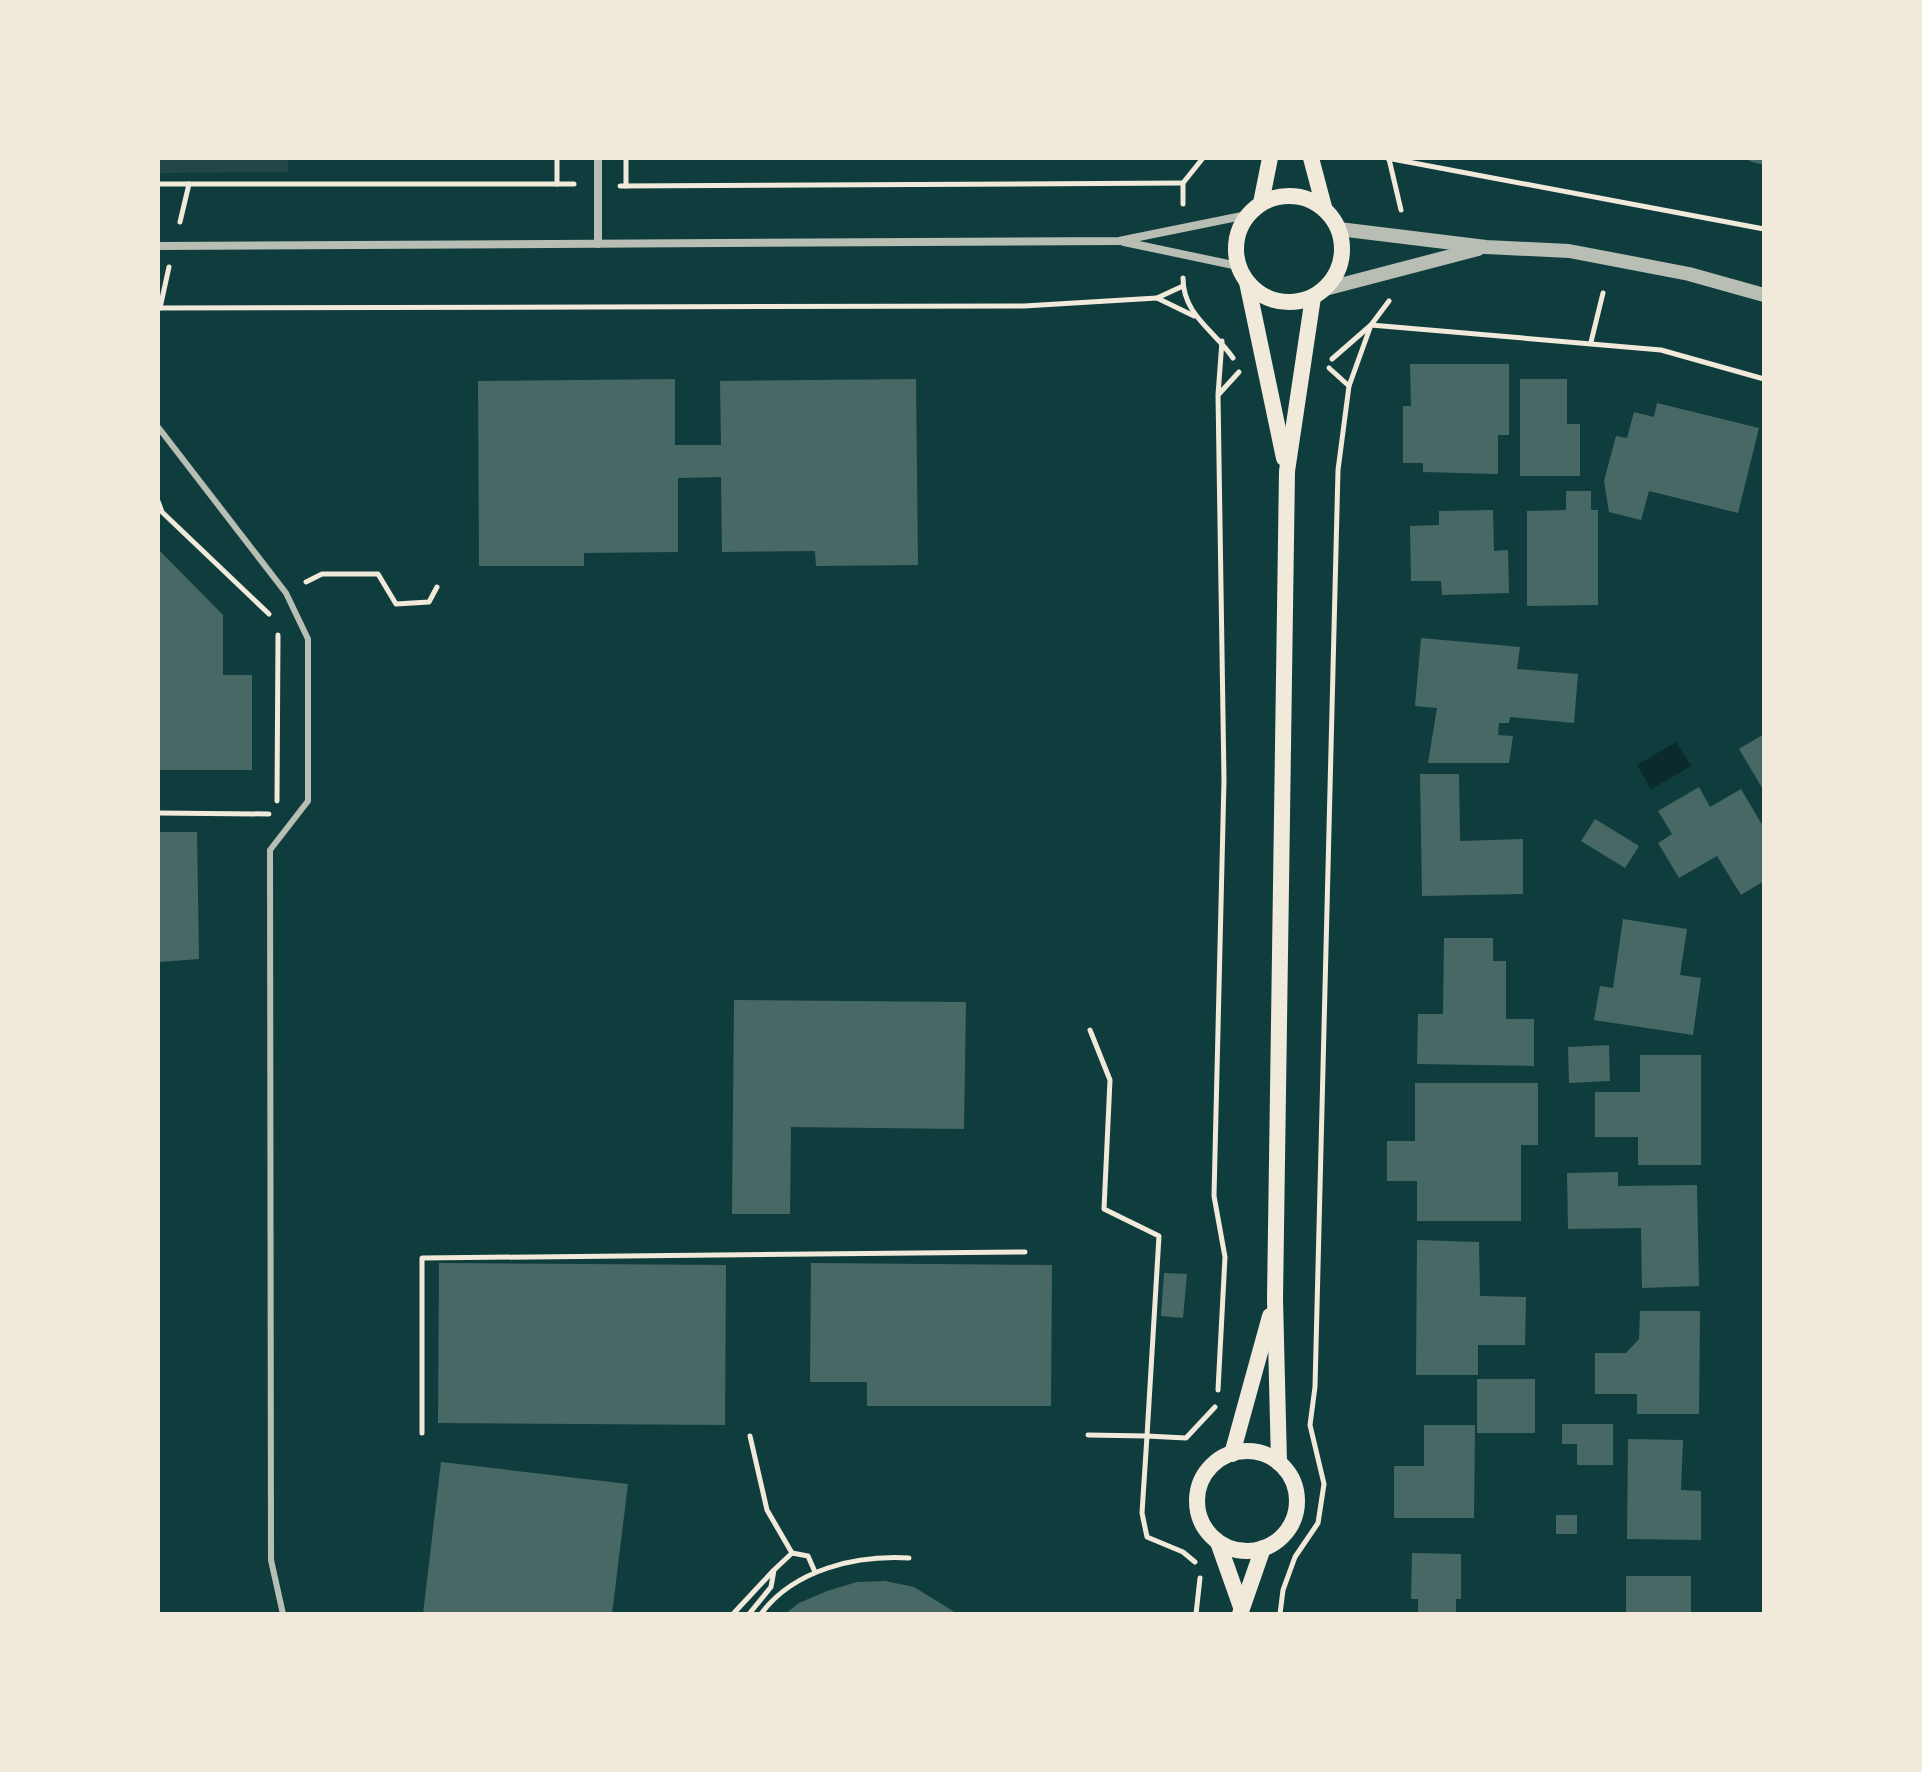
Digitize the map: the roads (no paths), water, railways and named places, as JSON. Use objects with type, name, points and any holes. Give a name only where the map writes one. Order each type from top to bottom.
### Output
[{"type":"main road","points":[[1261,203],[1270,158]]},
{"type":"main road","points":[[1279,1463],[1275,1299],[1287,471],[1319,293],[1342,261],[1339,229],[1324,207],[1311,158]]},
{"type":"main road","points":[[1287,471],[1247,282],[1238,266],[1235,249],[1238,231],[1247,215],[1261,203],[1293,195],[1324,207]]},
{"type":"main road","points":[[1247,282],[1261,295],[1278,301],[1295,302],[1319,293]]},
{"type":"main road","points":[[1232,1454],[1275,1299]]},
{"type":"main road","points":[[1218,1542],[1243,1551],[1263,1548],[1285,1534],[1296,1511],[1295,1486],[1279,1463],[1252,1452],[1232,1454],[1207,1472],[1197,1496],[1204,1526],[1218,1542],[1241,1610]]},
{"type":"main road","points":[[1241,1610],[1263,1548]]},
{"type":"street","points":[[598,158],[598,244]]},
{"type":"street","points":[[158,246],[1119,241],[1247,215]]},
{"type":"street","points":[[1339,229],[1486,247],[1569,251],[1689,274],[1764,295]]},
{"type":"street","points":[[1119,241],[1238,266]]},
{"type":"street","points":[[1319,293],[1486,247]]},
{"type":"lane","points":[[158,427],[286,593],[308,639],[308,801],[270,850],[271,1560],[283,1614]]}]
